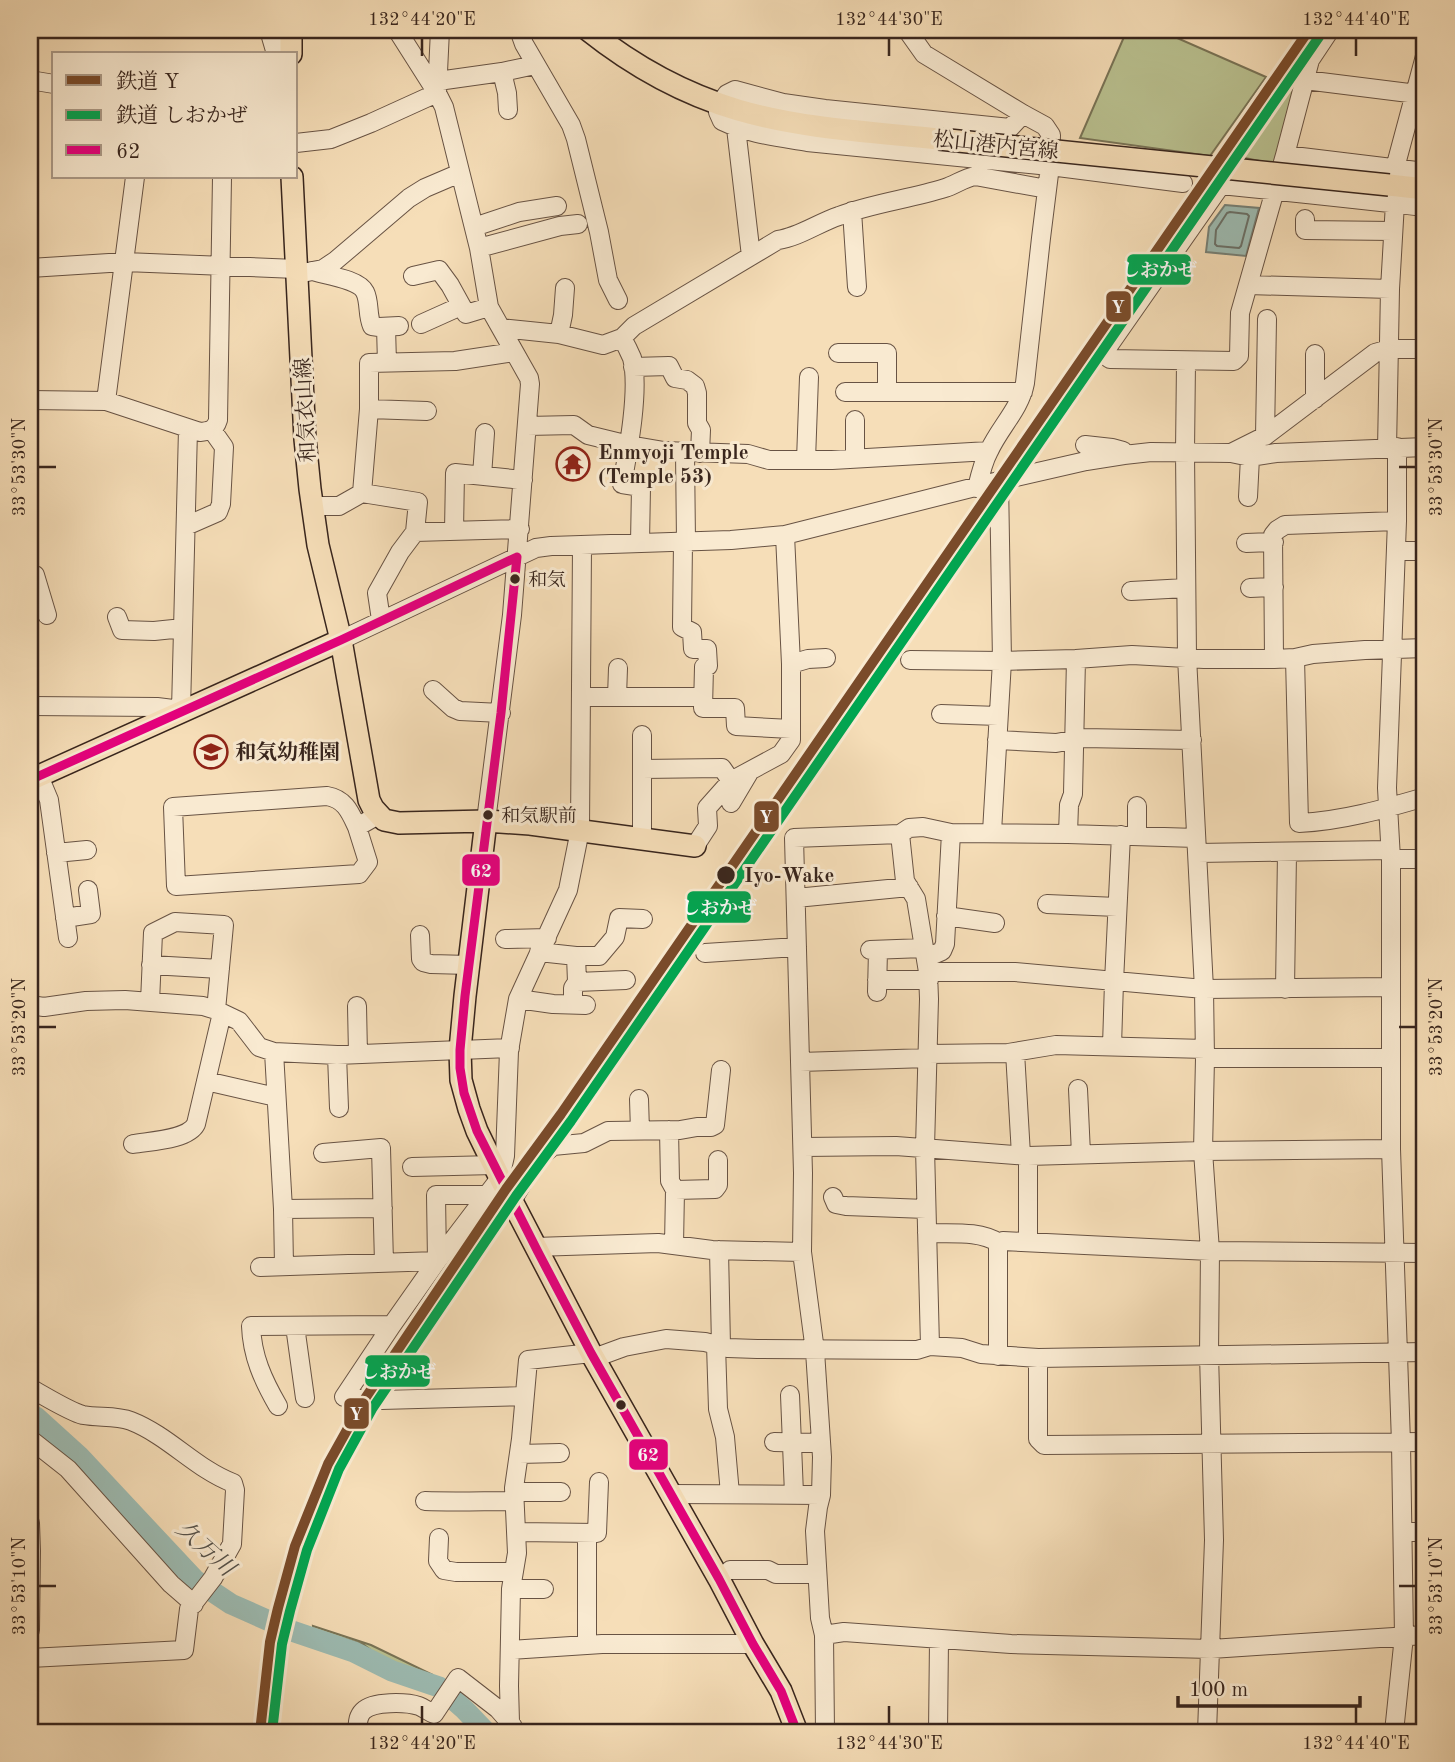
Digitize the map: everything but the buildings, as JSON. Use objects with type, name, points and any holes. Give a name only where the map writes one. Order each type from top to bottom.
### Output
[{"type":"main road","points":[[291,30],[291,52]]},
{"type":"main road","name":"松山港内宮線","points":[[588,30],[621,54],[674,84],[720,104],[765,117],[939,139],[1425,189]]},
{"type":"main road","name":"和気衣山線","points":[[292,178],[302,271],[305,439],[312,506],[318,545],[341,640],[369,800],[378,815]]},
{"type":"main road","points":[[35,778],[341,640]]},
{"type":"main road","points":[[378,815],[384,820],[399,823],[486,821],[530,824],[695,845]]},
{"type":"main road","points":[[486,821],[460,1050],[461,1080],[469,1109],[494,1180],[512,1201],[593,1356],[719,1579],[752,1644],[781,1691],[797,1732]]},
{"type":"street","points":[[269,30],[275,52]]},
{"type":"street","points":[[397,30],[438,87]]},
{"type":"street","points":[[439,30],[438,87],[479,248],[489,307],[530,384],[520,529],[501,713],[486,821]]},
{"type":"street","points":[[519,30],[535,65],[571,125],[599,232],[608,281],[618,300]]},
{"type":"street","points":[[907,30],[924,54],[1045,126],[1051,135],[1050,166],[1023,392],[989,451],[977,488]]},
{"type":"street","points":[[1330,30],[1310,60],[1285,155],[1275,190],[1240,313],[1239,356],[1234,361],[1186,362],[1110,359],[1106,356],[1105,351],[1222,185],[1275,190],[1393,186],[1425,172]]},
{"type":"street","points":[[1394,1732],[1404,1636],[1401,1443],[1391,1149],[1391,855],[1387,788],[1397,521],[1389,349],[1390,289],[1393,186],[1420,94],[1425,57]]},
{"type":"street","points":[[298,142],[331,139],[371,123],[438,87],[535,65]]},
{"type":"street","points":[[502,72],[508,110]]},
{"type":"street","points":[[30,80],[52,83]]},
{"type":"street","points":[[1305,80],[1420,94]]},
{"type":"street","points":[[1023,114],[1010,128],[825,109],[783,103],[735,90],[727,94],[718,112],[722,121],[736,128],[807,142],[1050,166],[1183,183]]},
{"type":"street","points":[[736,128],[751,256]]},
{"type":"street","points":[[1285,155],[1393,186],[1425,207]]},
{"type":"street","points":[[302,271],[323,269],[409,198],[460,173]]},
{"type":"street","points":[[501,328],[559,334],[603,345],[622,338],[634,326],[778,240],[789,238],[826,220],[946,188],[975,176],[1047,189]]},
{"type":"street","points":[[106,401],[135,178]]},
{"type":"street","points":[[30,400],[106,401],[200,432],[212,430],[216,426],[219,420],[222,178]]},
{"type":"street","points":[[474,227],[519,212],[557,206]]},
{"type":"street","points":[[852,211],[857,287]]},
{"type":"street","points":[[1306,219],[1305,230],[1393,230]]},
{"type":"street","points":[[479,248],[560,226],[578,224]]},
{"type":"street","points":[[30,268],[125,262],[302,271],[350,281],[365,292],[372,326],[393,327],[387,363]]},
{"type":"street","points":[[413,276],[439,270],[466,314],[489,307]]},
{"type":"street","points":[[1248,285],[1390,289]]},
{"type":"street","points":[[559,334],[565,288]]},
{"type":"street","points":[[421,324],[461,306]]},
{"type":"street","points":[[1265,436],[1268,319]]},
{"type":"street","points":[[622,338],[632,359],[634,388],[629,445],[622,484],[642,487],[640,543]]},
{"type":"street","points":[[1231,453],[1265,436],[1375,353],[1389,349],[1425,349]]},
{"type":"street","points":[[362,493],[369,409],[369,363],[456,361],[514,352]]},
{"type":"street","points":[[838,354],[887,353],[887,392]]},
{"type":"street","points":[[1315,354],[1315,399]]},
{"type":"street","points":[[1186,362],[1187,657],[1204,989],[1203,1151],[1210,1251],[1209,1354],[1214,1540],[1208,1732]]},
{"type":"street","points":[[633,367],[669,366],[675,378],[687,380],[695,386],[697,393],[697,423],[701,430],[692,452],[682,627],[692,632],[693,649],[707,649],[708,666],[704,667],[703,708],[735,708],[736,726],[791,729]]},
{"type":"street","points":[[806,460],[809,377]]},
{"type":"street","points":[[845,392],[1023,392]]},
{"type":"street","points":[[369,409],[427,411]]},
{"type":"street","points":[[855,420],[855,459]]},
{"type":"street","points":[[527,426],[574,425],[587,435],[629,445],[664,451],[748,454],[769,460],[855,459],[989,451]]},
{"type":"street","points":[[30,706],[157,707],[181,710],[188,429]]},
{"type":"street","points":[[186,526],[218,512],[221,504],[224,447],[212,430]]},
{"type":"street","points":[[482,476],[485,433]]},
{"type":"street","points":[[1085,445],[1122,450],[1124,455]]},
{"type":"street","points":[[341,640],[536,548],[731,540],[785,535],[1086,461],[1150,452],[1231,453],[1250,457],[1276,453],[1425,447]]},
{"type":"street","points":[[1248,497],[1250,457]]},
{"type":"street","points":[[454,531],[456,473],[523,480]]},
{"type":"street","points":[[992,832],[1002,661],[999,481]]},
{"type":"street","points":[[312,506],[340,506],[362,493],[418,502],[415,532],[377,593],[381,620]]},
{"type":"street","points":[[1274,659],[1273,535],[1277,530],[1285,524],[1397,521]]},
{"type":"street","points":[[415,532],[520,529]]},
{"type":"street","points":[[695,845],[708,825],[707,808],[731,781],[781,754],[790,740],[791,664],[785,535]]},
{"type":"street","points":[[1246,543],[1273,542]]},
{"type":"street","points":[[524,1396],[381,1401],[344,1397],[494,1180],[505,1156],[510,1048],[518,999],[568,890],[580,830],[582,545]]},
{"type":"street","points":[[1396,551],[1425,551]]},
{"type":"street","points":[[30,573],[35,575],[47,615]]},
{"type":"street","points":[[1250,588],[1274,587]]},
{"type":"street","points":[[1131,591],[1186,588]]},
{"type":"street","points":[[117,617],[122,630],[183,628]]},
{"type":"street","points":[[910,660],[1002,661],[1132,656],[1274,659],[1313,654],[1425,648]]},
{"type":"street","points":[[791,664],[807,659],[826,658]]},
{"type":"street","points":[[1295,658],[1299,823],[1318,822],[1388,808],[1425,797]]},
{"type":"street","points":[[1068,834],[1069,805],[1073,793],[1076,659]]},
{"type":"street","points":[[617,697],[618,668]]},
{"type":"street","points":[[433,690],[460,711],[501,713]]},
{"type":"street","points":[[581,697],[704,697]]},
{"type":"street","points":[[941,714],[998,716]]},
{"type":"street","points":[[642,735],[642,838]]},
{"type":"street","points":[[997,740],[1056,743],[1083,738],[1192,740]]},
{"type":"street","points":[[642,769],[722,768],[731,781]]},
{"type":"street","points":[[731,803],[750,771]]},
{"type":"street","points":[[35,778],[49,800],[68,938]]},
{"type":"street","points":[[327,796],[337,798],[347,806],[357,827],[368,862],[359,874],[176,886],[173,807],[327,796]]},
{"type":"street","points":[[1112,1046],[1117,907],[1137,806]]},
{"type":"street","points":[[357,827],[378,815]]},
{"type":"street","points":[[825,1732],[824,1635],[816,1574],[816,1518],[821,1495],[821,1443],[815,1351],[803,1252],[803,1147],[794,838],[900,834],[909,828],[923,827],[951,833],[1129,836],[1287,853],[1391,855],[1425,859]]},
{"type":"street","points":[[951,833],[945,944],[942,951],[927,965],[877,986],[874,950],[927,965],[1204,989],[1391,987]]},
{"type":"street","points":[[900,834],[905,881],[916,899],[927,965],[925,1148],[930,1346]]},
{"type":"street","points":[[57,853],[87,850]]},
{"type":"street","points":[[1285,989],[1287,853]]},
{"type":"street","points":[[796,898],[909,887]]},
{"type":"street","points":[[65,918],[91,914],[88,890]]},
{"type":"street","points":[[1048,904],[1117,907]]},
{"type":"street","points":[[946,916],[995,923]]},
{"type":"street","points":[[505,939],[543,945],[576,956],[600,956],[615,937],[620,918],[643,919]]},
{"type":"street","points":[[133,1143],[185,1135],[197,1124],[219,1011],[223,925],[175,922],[153,933],[150,1002]]},
{"type":"street","points":[[421,934],[422,962],[469,965]]},
{"type":"street","points":[[705,953],[797,947]]},
{"type":"street","points":[[518,999],[580,1005],[573,988],[577,982],[576,956]]},
{"type":"street","points":[[151,965],[219,970]]},
{"type":"street","points":[[577,982],[625,979]]},
{"type":"street","points":[[30,1005],[44,1007],[86,1001],[125,1000],[203,1006],[239,1021],[259,1047],[274,1052],[337,1055],[510,1048]]},
{"type":"street","points":[[357,1006],[358,1054]]},
{"type":"street","points":[[800,1062],[1015,1052],[1056,1045],[1205,1053],[1391,1058]]},
{"type":"street","points":[[274,1052],[284,1266]]},
{"type":"street","points":[[1015,1052],[1025,1156],[1028,1241]]},
{"type":"street","points":[[337,1055],[339,1108]]},
{"type":"street","points":[[512,1201],[529,1172],[553,1146],[584,1143],[608,1131],[668,1130],[715,1125],[721,1070]]},
{"type":"street","points":[[206,1081],[276,1097]]},
{"type":"street","points":[[1078,1088],[1081,1154]]},
{"type":"street","points":[[639,1099],[640,1131]]},
{"type":"street","points":[[668,1130],[670,1181],[675,1190],[674,1245]]},
{"type":"street","points":[[803,1147],[896,1146],[1025,1156],[1391,1149]]},
{"type":"street","points":[[323,1153],[381,1148],[384,1263]]},
{"type":"street","points":[[675,1190],[715,1189],[718,1185],[718,1160]]},
{"type":"street","points":[[412,1167],[494,1180]]},
{"type":"street","points":[[438,1261],[436,1195],[494,1180]]},
{"type":"street","points":[[833,1197],[836,1204],[846,1206],[926,1209]]},
{"type":"street","points":[[283,1209],[383,1208]]},
{"type":"street","points":[[927,1233],[965,1234],[990,1238],[999,1243],[1028,1241],[1210,1251],[1425,1252]]},
{"type":"street","points":[[998,1356],[999,1243]]},
{"type":"street","points":[[536,1247],[658,1244],[719,1250],[803,1252]]},
{"type":"street","points":[[719,1250],[718,1409],[725,1437],[730,1494]]},
{"type":"street","points":[[260,1267],[438,1261]]},
{"type":"street","points":[[278,1406],[255,1357],[251,1326],[392,1325]]},
{"type":"street","points":[[295,1326],[305,1398]]},
{"type":"street","points":[[513,1727],[509,1686],[513,1581],[517,1553],[514,1496],[528,1360],[593,1356],[666,1339],[738,1348],[815,1351],[917,1350],[930,1346],[962,1348],[998,1356],[1038,1358],[1425,1352]]},
{"type":"street","points":[[1038,1358],[1038,1439],[1044,1445],[1425,1442]]},
{"type":"street","points":[[30,1389],[81,1415],[132,1421],[173,1444],[218,1477],[233,1483],[235,1490],[232,1544],[213,1578],[189,1609],[184,1650],[30,1658]]},
{"type":"street","points":[[790,1395],[782,1442],[794,1494]]},
{"type":"street","points":[[30,1439],[68,1469],[172,1584],[195,1602]]},
{"type":"street","points":[[782,1442],[821,1443]]},
{"type":"street","points":[[519,1454],[560,1453]]},
{"type":"street","points":[[517,1532],[597,1533],[599,1482]]},
{"type":"street","points":[[425,1501],[471,1502],[561,1492]]},
{"type":"street","points":[[671,1494],[821,1495]]},
{"type":"street","points":[[30,1523],[30,1630]]},
{"type":"street","points":[[1403,1532],[1425,1532]]},
{"type":"street","points":[[587,1533],[587,1646]]},
{"type":"street","points":[[439,1538],[438,1561],[444,1570],[513,1581],[544,1590]]},
{"type":"street","points":[[730,1570],[816,1574]]},
{"type":"street","points":[[824,1635],[844,1632],[1011,1644],[1211,1649],[1425,1635]]},
{"type":"street","points":[[938,1732],[939,1640]]},
{"type":"street","points":[[510,1650],[752,1644]]},
{"type":"street","points":[[358,1732],[358,1720],[364,1710],[373,1705],[401,1703],[419,1706],[434,1714],[458,1678],[498,1709],[513,1727]]},
{"type":"green space","points":[[1127,30],[1159,30],[1266,77],[1210,156],[1080,138]]},
{"type":"green space","points":[[1306,64],[1280,165],[1240,157]]},
{"type":"green space","points":[[313,1626],[371,1645],[431,1674],[420,1676],[377,1655],[364,1645],[314,1634]]},
{"type":"water","points":[[1225,205],[1259,208],[1246,256],[1206,252],[1209,227]]},
{"type":"waterway","name":"久万川","points":[[30,1415],[36,1417],[79,1456],[195,1580],[231,1604],[292,1631],[354,1652],[392,1671],[439,1687],[486,1732]]},
{"type":"railway","points":[[542,1141],[633,1023],[931,589],[974,516]]},
{"type":"rail line","name":"Y","points":[[260,1732],[270,1642],[295,1546],[328,1464],[362,1403],[506,1189],[561,1114],[1309,30]]},
{"type":"rail line","name":"しおかぜ","points":[[272,1732],[282,1644],[307,1550],[339,1469],[372,1409],[516,1196],[571,1121],[1319,37]]},
{"type":"transit line","name":"62","points":[[517,557],[501,713],[465,996],[460,1050],[464,1093],[477,1131],[538,1252],[591,1353],[781,1691],[797,1732]]},
{"type":"transit line","name":"62","points":[[30,780],[341,640],[517,557]]},
{"type":"place","name":"Enmyoji Temple (Temple 53)","points":[[573,464]]},
{"type":"place","name":"和気","points":[[515,579]]},
{"type":"place","name":"和気幼稚園","points":[[211,752]]},
{"type":"place","name":"和気駅前","points":[[488,815]]},
{"type":"place","name":"Iyo-Wake","points":[[726,875]]}]
